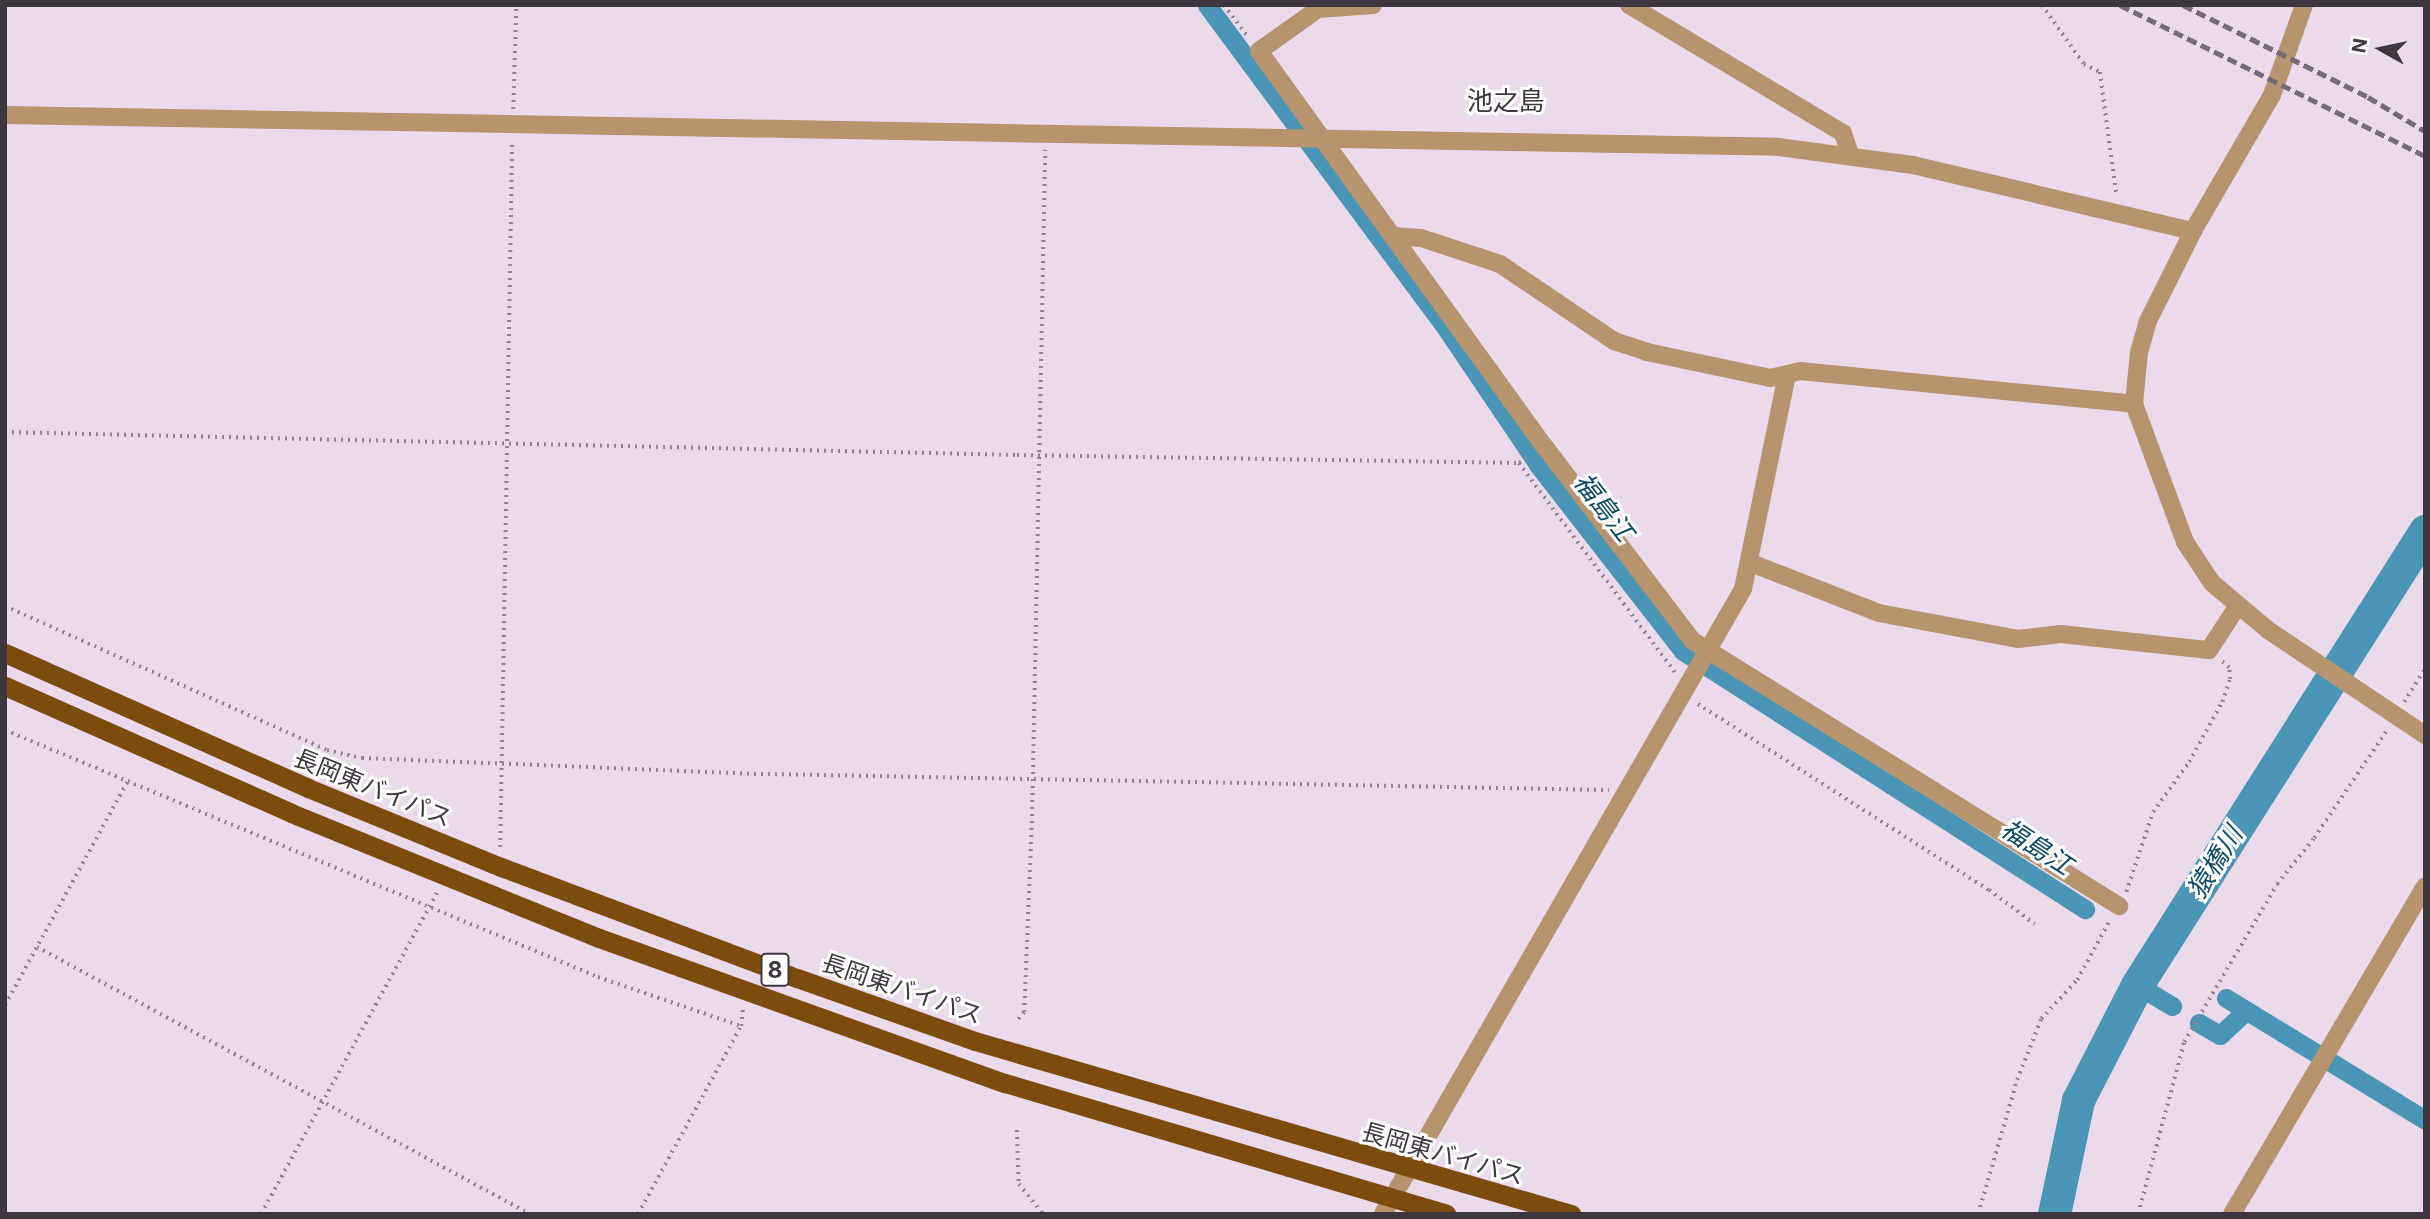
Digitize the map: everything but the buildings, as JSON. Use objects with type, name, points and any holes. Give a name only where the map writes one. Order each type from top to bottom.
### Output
[{"type":"highway","name":"長岡東バイパス","points":[[5,653],[308,788],[501,867],[975,1041],[1411,1171],[1571,1214]]},
{"type":"highway","name":"8","points":[[5,686],[290,814],[599,938],[1005,1083],[1387,1207],[1446,1214]]},
{"type":"street","points":[[1373,5],[1318,9],[1259,51],[1545,447],[1693,641],[1706,652],[2119,906]]},
{"type":"street","points":[[1629,5],[1843,132],[1850,154]]},
{"type":"street","points":[[2304,5],[2272,95],[2193,231],[2148,321],[2139,352],[2134,404],[2185,542],[2212,583],[2237,607],[2268,630],[2425,735]]},
{"type":"street","points":[[5,115],[512,127],[1778,148],[1850,154],[2114,209],[2193,231]]},
{"type":"street","points":[[1392,236],[1421,238],[1500,264],[1614,341],[1751,375],[1800,371],[2134,404]]},
{"type":"street","points":[[1387,1207],[1411,1171],[1623,790],[1737,600],[1751,563],[1787,374]]},
{"type":"street","points":[[1751,563],[1878,612],[2018,639],[2061,634],[2209,650],[2237,607]]},
{"type":"street","points":[[2232,1214],[2425,887]]},
{"type":"path","points":[[501,867],[499,764],[516,5]]},
{"type":"path","points":[[1224,5],[1259,51]]},
{"type":"path","points":[[2042,5],[2084,64],[2100,72],[2119,192],[2114,209]]},
{"type":"path","points":[[1018,1019],[1024,1012],[1045,134]]},
{"type":"path","points":[[5,432],[1037,454],[1522,461],[1684,687],[1684,696],[1989,890],[2035,924]]},
{"type":"path","points":[[5,606],[327,750],[362,758],[768,774],[1031,776],[1623,790]]},
{"type":"path","points":[[1978,1214],[2017,1080],[2041,1019],[2077,979],[2119,906],[2132,881],[2140,842],[2153,812],[2189,762],[2222,702],[2229,668],[2209,650]]},
{"type":"path","points":[[2138,1214],[2184,1042],[2277,884],[2314,838],[2393,713],[2425,668]]},
{"type":"path","points":[[5,730],[598,977],[741,1026]]},
{"type":"path","points":[[5,1005],[127,782]]},
{"type":"path","points":[[261,1214],[446,875]]},
{"type":"path","points":[[37,947],[530,1214]]},
{"type":"path","points":[[638,1214],[741,1026],[744,989]]},
{"type":"path","points":[[1017,1130],[1019,1184],[1042,1214]]},
{"type":"waterway","name":"福島江","points":[[1207,5],[1444,325],[1539,466],[1683,651],[2085,909]]},
{"type":"waterway","name":"猿橋川","points":[[2054,1214],[2078,1100],[2137,985],[2425,531]]},
{"type":"waterway","name":"福島江","points":[[2137,985],[2172,1006]]},
{"type":"waterway","name":"福島江","points":[[2226,998],[2425,1120]]},
{"type":"waterway","name":"福島江","points":[[2199,1023],[2220,1035],[2245,1012]]},
{"type":"railway","points":[[2120,5],[2425,156]]},
{"type":"railway","points":[[2183,5],[2368,97],[2425,131]]},
{"type":"district","name":"池之島","points":[[1506,101]]}]
